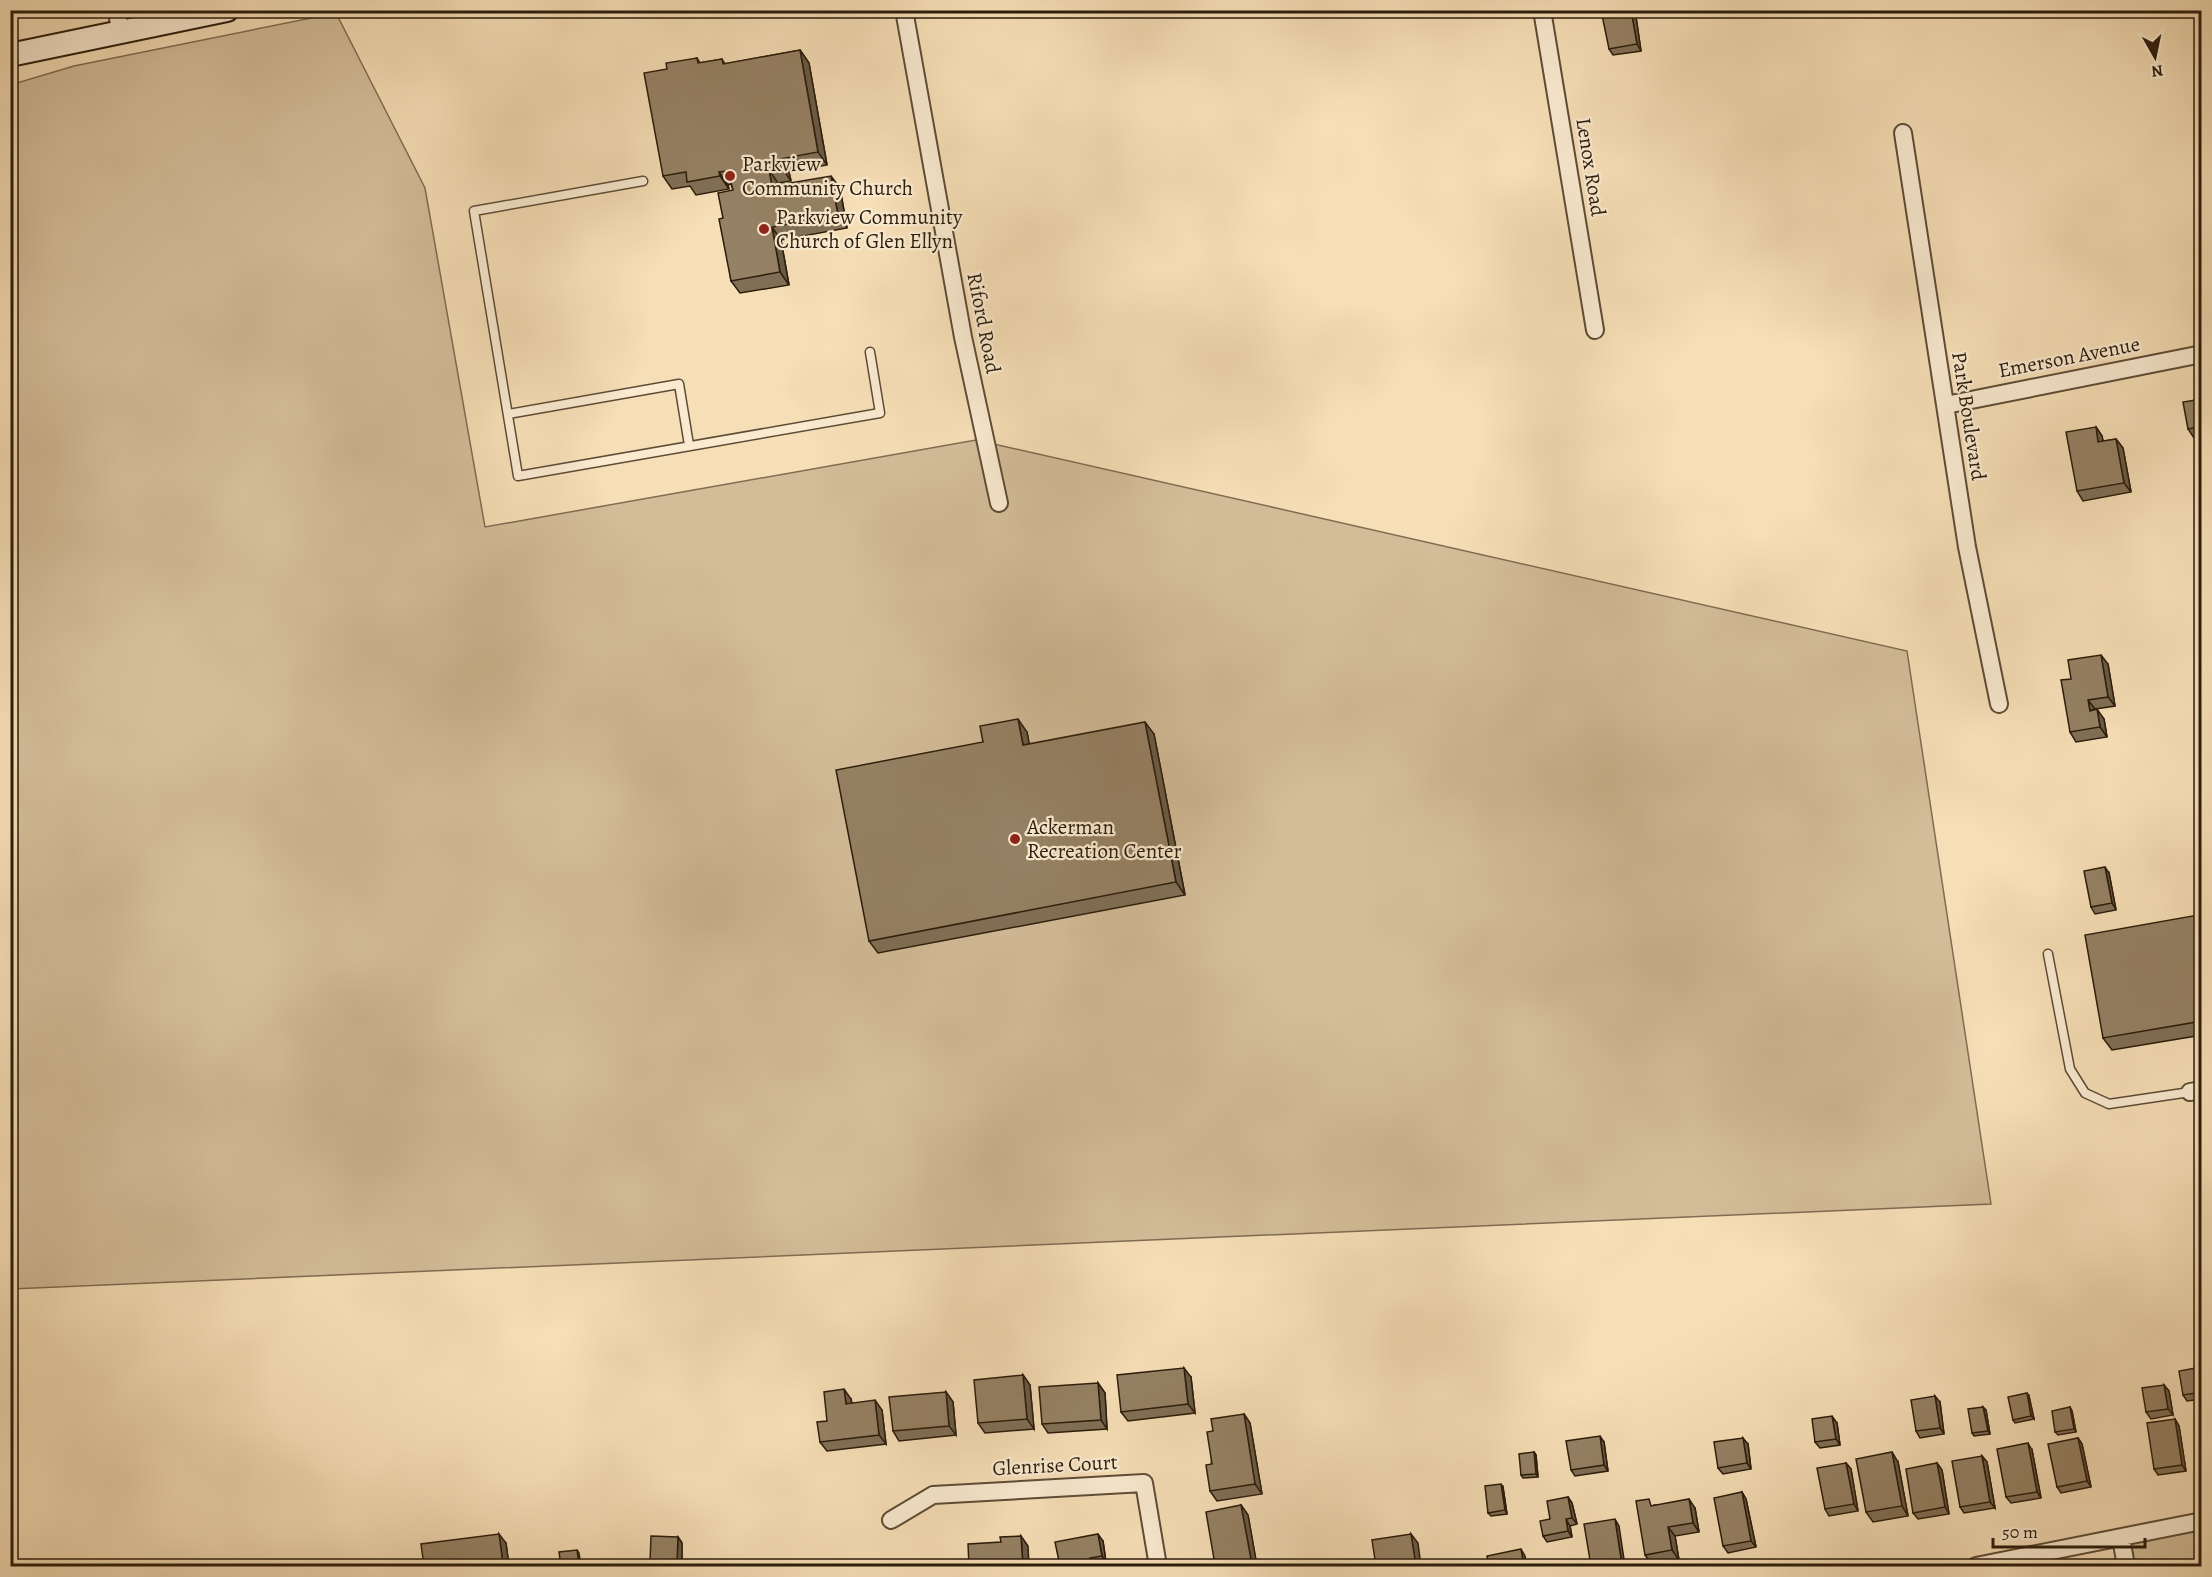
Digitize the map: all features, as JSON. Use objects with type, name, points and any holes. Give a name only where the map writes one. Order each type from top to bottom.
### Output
[{"type":"main road","points":[[10,55],[119,22],[227,10]]},
{"type":"street","name":"Riford Road","points":[[904,10],[963,337],[999,503]]},
{"type":"street","name":"Lenox Road","points":[[1542,10],[1595,330]]},
{"type":"street","name":"Park Boulevard","points":[[1903,133],[1966,547],[1999,704]]},
{"type":"street","name":"Emerson Avenue","points":[[1946,405],[2202,354]]},
{"type":"street","name":"Glenrise Court","points":[[891,1520],[933,1495],[1144,1483],[1158,1566]]},
{"type":"street","points":[[1976,1566],[2202,1521]]},
{"type":"street","points":[[2121,1538],[2126,1566]]},
{"type":"lane","points":[[643,181],[474,211],[518,476],[880,413],[870,352]]},
{"type":"lane","points":[[508,414],[679,384],[689,445]]},
{"type":"lane","points":[[2048,954],[2070,1069],[2085,1093],[2109,1104],[2196,1091]]},
{"type":"shaded area","points":[[336,13],[425,188],[485,527],[976,440],[1907,651],[1991,1204],[11,1289],[10,85],[74,66]]},
{"type":"shaded area","points":[[2201,1529],[2201,1566],[2135,1566],[2131,1543]]},
{"type":"building","points":[[1601,10],[1631,10],[1637,44],[1609,49]]},
{"type":"building","name":"Parkview Community Church","points":[[800,50],[818,152],[780,159],[782,168],[769,170],[772,186],[831,176],[838,215],[772,227],[780,272],[731,281],[719,219],[723,218],[718,193],[733,190],[728,171],[719,172],[720,176],[687,182],[686,172],[663,176],[644,73],[667,69],[666,63],[697,58],[698,63],[722,59],[723,64]]},
{"type":"building","points":[[2202,399],[2202,426],[2188,429],[2183,402]]},
{"type":"building","points":[[2096,427],[2098,442],[2116,439],[2124,483],[2077,491],[2066,432]]},
{"type":"building","points":[[2101,655],[2108,697],[2088,700],[2090,711],[2097,709],[2100,727],[2070,732],[2061,680],[2071,679],[2068,660]]},
{"type":"building","name":"Ackerman Recreation Center","points":[[1018,719],[1023,745],[1145,722],[1176,882],[869,941],[836,770],[983,742],[980,726]]},
{"type":"building","points":[[2105,867],[2112,903],[2091,907],[2084,871]]},
{"type":"building","points":[[2198,915],[2202,936],[2202,1021],[2103,1038],[2085,935]]},
{"type":"building","points":[[2202,1367],[2202,1392],[2183,1395],[2179,1371]]},
{"type":"building","points":[[1184,1368],[1188,1404],[1121,1412],[1117,1375]]},
{"type":"building","points":[[1023,1375],[1027,1419],[978,1423],[974,1380]]},
{"type":"building","points":[[1098,1383],[1101,1420],[1042,1424],[1039,1387]]},
{"type":"building","points":[[2164,1385],[2168,1409],[2146,1412],[2142,1388]]},
{"type":"building","points":[[844,1389],[846,1404],[875,1400],[879,1435],[820,1442],[817,1422],[827,1421],[824,1392]]},
{"type":"building","points":[[946,1392],[949,1426],[893,1431],[889,1397]]},
{"type":"building","points":[[2027,1393],[2031,1416],[2013,1420],[2008,1397]]},
{"type":"building","points":[[1935,1396],[1940,1428],[1916,1431],[1911,1400]]},
{"type":"building","points":[[1983,1407],[1988,1431],[1972,1433],[1968,1409]]},
{"type":"building","points":[[2070,1407],[2074,1429],[2055,1432],[2052,1411]]},
{"type":"building","points":[[1244,1414],[1255,1484],[1210,1491],[1206,1465],[1212,1464],[1207,1432],[1213,1431],[1211,1419]]},
{"type":"building","points":[[1832,1416],[1836,1439],[1815,1442],[1812,1419]]},
{"type":"building","points":[[2202,1416],[2202,1449],[2196,1417]]},
{"type":"building","points":[[2175,1419],[2182,1465],[2154,1469],[2147,1423]]},
{"type":"building","points":[[1600,1436],[1604,1465],[1571,1470],[1566,1441]]},
{"type":"building","points":[[1743,1438],[1747,1463],[1718,1468],[1714,1442]]},
{"type":"building","points":[[2078,1438],[2087,1481],[2057,1487],[2048,1444]]},
{"type":"building","points":[[2028,1443],[2037,1492],[2006,1497],[1997,1449]]},
{"type":"building","points":[[1534,1452],[1536,1474],[1521,1475],[1519,1454]]},
{"type":"building","points":[[1892,1452],[1902,1506],[1866,1512],[1856,1459]]},
{"type":"building","points":[[1982,1456],[1990,1502],[1960,1507],[1952,1461]]},
{"type":"building","points":[[1846,1463],[1854,1504],[1825,1509],[1817,1468]]},
{"type":"building","points":[[1937,1463],[1945,1507],[1913,1513],[1906,1469]]},
{"type":"building","points":[[1501,1484],[1505,1510],[1488,1513],[1485,1486]]},
{"type":"building","points":[[1742,1492],[1751,1541],[1723,1546],[1714,1498]]},
{"type":"building","points":[[1568,1497],[1572,1518],[1566,1519],[1568,1531],[1543,1536],[1540,1521],[1550,1519],[1547,1501]]},
{"type":"building","points":[[1649,1499],[1651,1506],[1689,1499],[1693,1523],[1668,1527],[1672,1550],[1645,1555],[1636,1501]]},
{"type":"building","points":[[1241,1505],[1251,1559],[1215,1565],[1206,1512]]},
{"type":"building","points":[[1615,1519],[1622,1565],[1591,1566],[1584,1524]]},
{"type":"building","points":[[499,1534],[503,1564],[424,1566],[421,1544]]},
{"type":"building","points":[[1098,1534],[1102,1556],[1090,1558],[1092,1566],[1060,1566],[1055,1542]]},
{"type":"building","points":[[1411,1534],[1416,1566],[1376,1566],[1372,1540]]},
{"type":"building","points":[[651,1536],[678,1537],[677,1562],[650,1562]]},
{"type":"building","points":[[1021,1536],[1023,1566],[969,1566],[968,1544],[1001,1542],[1000,1537]]},
{"type":"building","points":[[1521,1549],[1524,1566],[1489,1566],[1487,1556]]},
{"type":"building","points":[[577,1550],[579,1566],[561,1566],[559,1552]]},
{"type":"place","name":"Parkview Community Church","points":[[730,176]]},
{"type":"place","name":"Parkview Community Church of Glen Ellyn","points":[[764,229]]},
{"type":"place","name":"Ackerman Recreation Center","points":[[1015,839]]}]
